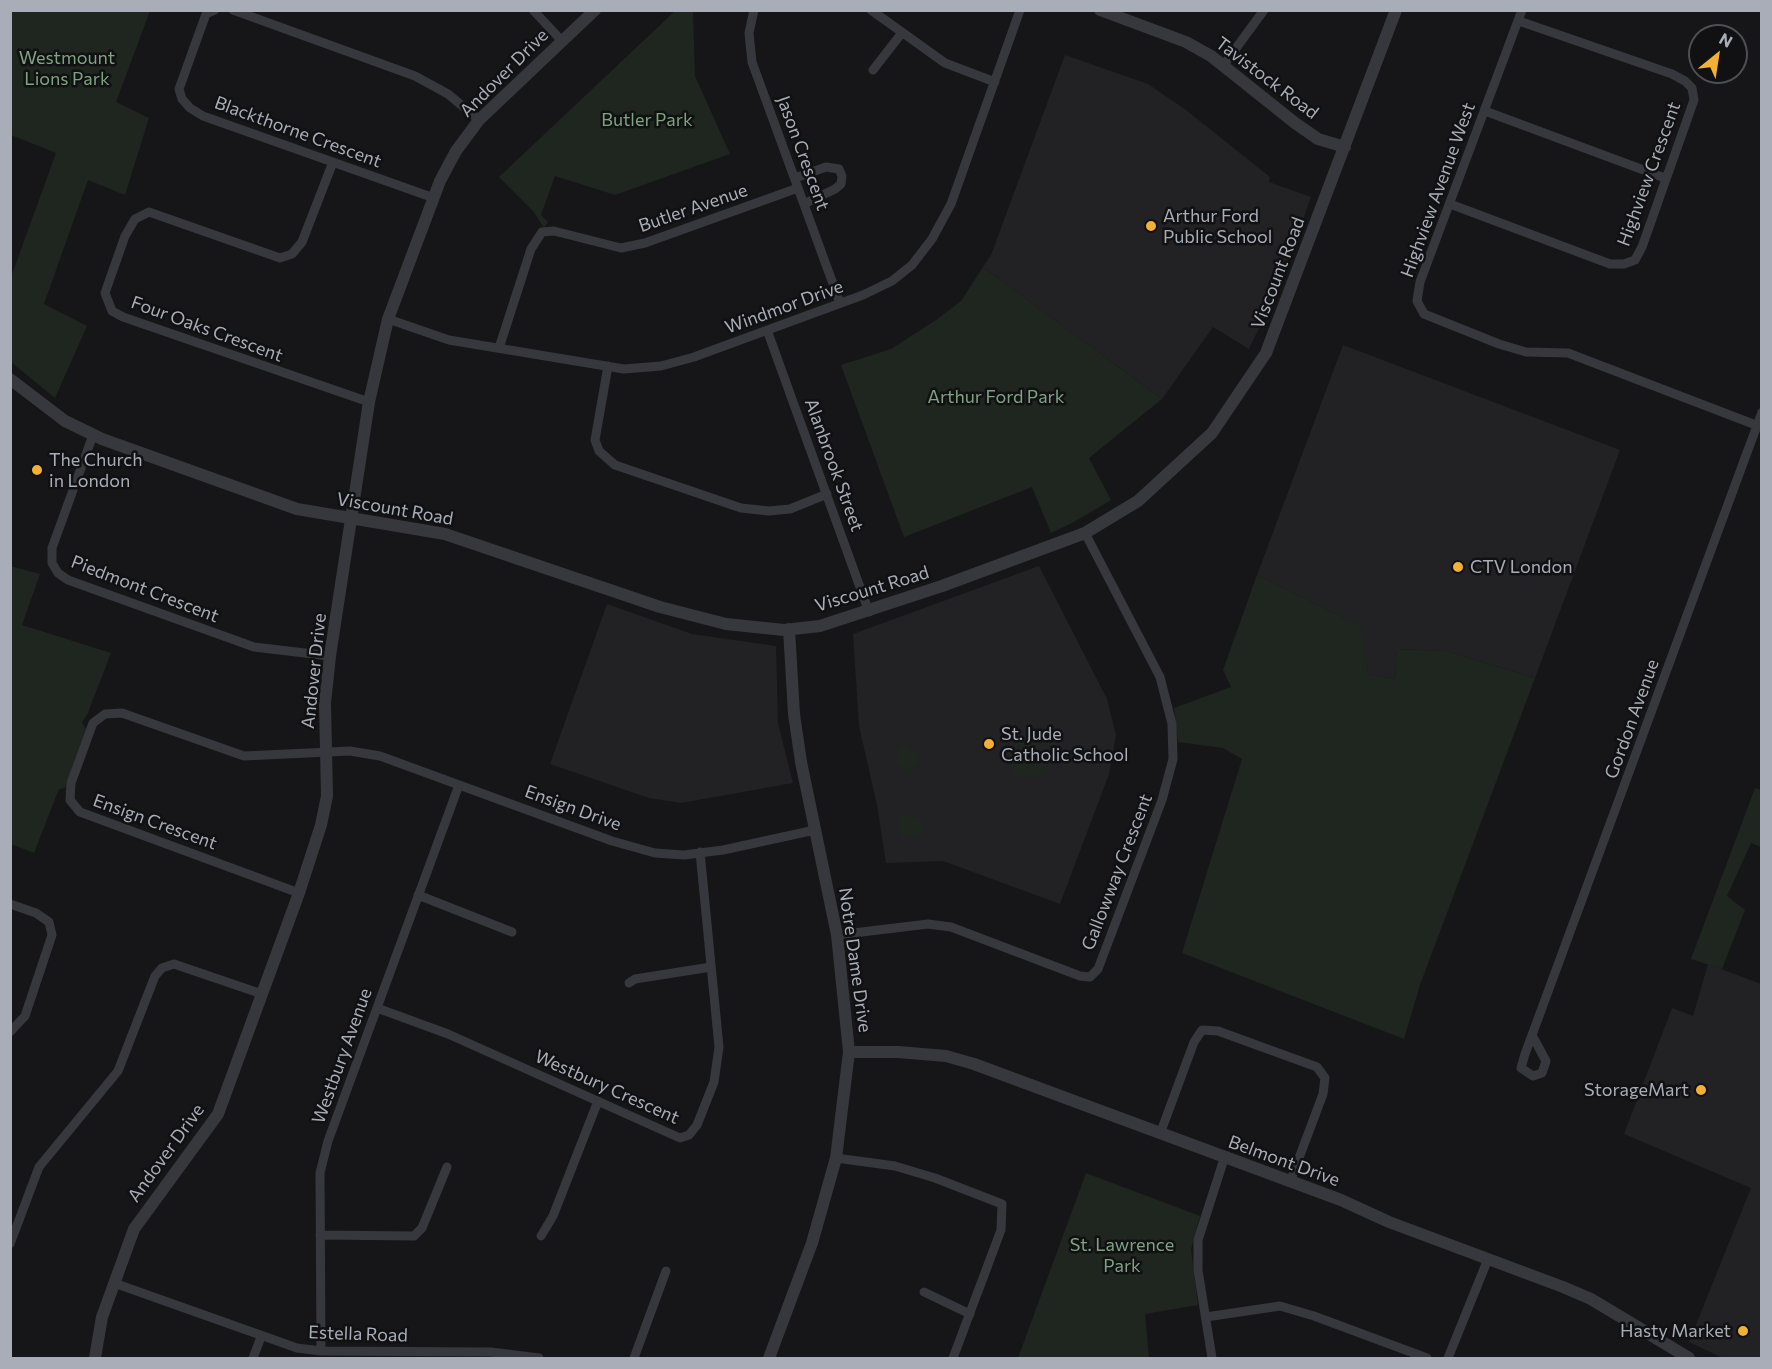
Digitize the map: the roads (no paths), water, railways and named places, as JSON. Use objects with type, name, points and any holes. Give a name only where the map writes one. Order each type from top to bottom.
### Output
[{"type":"street","name":"Blackthorne Crescent","points":[[215,10],[206,14],[179,89],[182,99],[190,108],[203,116],[434,198]]},
{"type":"street","points":[[233,10],[415,76],[448,94],[479,120]]},
{"type":"street","points":[[533,10],[562,41]]},
{"type":"street","name":"Andover Drive","points":[[94,1359],[102,1317],[134,1229],[218,1114],[300,892],[321,825],[327,796],[325,703],[330,656],[353,520],[369,402],[388,319],[446,166],[479,120],[595,10]]},
{"type":"street","name":"Jason Crescent","points":[[754,10],[749,33],[752,62],[840,303]]},
{"type":"street","points":[[871,10],[901,34],[945,63],[995,82]]},
{"type":"street","name":"Windmor Drive","points":[[388,319],[449,340],[624,369],[661,366],[767,330],[892,281],[912,265],[932,239],[951,204],[1020,10]]},
{"type":"street","name":"Tavistock Road","points":[[1100,10],[1186,42],[1223,66],[1318,139],[1345,147]]},
{"type":"street","points":[[1223,66],[1264,10]]},
{"type":"street","name":"Viscount Road","points":[[10,380],[65,421],[93,435],[297,509],[445,534],[660,607],[726,624],[789,629],[820,626],[869,612],[1085,533],[1138,501],[1212,433],[1269,344],[1396,10]]},
{"type":"street","name":"Highview Avenue West","points":[[1522,10],[1420,282],[1417,301],[1424,314],[1526,352],[1568,353],[1759,426]]},
{"type":"street","name":"Highview Crescent","points":[[1450,204],[1610,264],[1623,264],[1635,260],[1642,247],[1694,100],[1692,88],[1685,81],[1519,21]]},
{"type":"street","points":[[873,70],[901,34]]},
{"type":"street","points":[[1485,111],[1665,178]]},
{"type":"street","name":"Four Oaks Crescent","points":[[333,162],[302,242],[292,254],[280,258],[149,212],[135,219],[125,236],[105,293],[111,311],[123,317],[369,402]]},
{"type":"street","points":[[795,178],[826,168],[839,169],[842,176],[841,183],[835,189],[804,204]]},
{"type":"street","name":"Butler Avenue","points":[[499,348],[531,249],[542,232],[554,231],[621,248],[645,243],[798,188]]},
{"type":"street","name":"Alanbrook Street","points":[[767,330],[869,612]]},
{"type":"street","points":[[608,366],[594,440],[599,451],[615,465],[741,508],[769,511],[790,509],[827,494]]},
{"type":"street","name":"Gordon Avenue","points":[[1533,1037],[1759,426],[1761,412]]},
{"type":"street","name":"Piedmont Crescent","points":[[93,435],[52,548],[52,563],[58,573],[68,580],[254,647],[330,656]]},
{"type":"street","name":"Gallowway Crescent","points":[[837,935],[928,924],[951,927],[1080,976],[1090,976],[1098,969],[1162,800],[1173,759],[1172,724],[1160,677],[1085,533]]},
{"type":"street","name":"Notre Dame Drive","points":[[771,1358],[812,1243],[836,1158],[849,1052],[837,935],[794,714],[789,629]]},
{"type":"street","name":"Ensign Crescent","points":[[300,892],[80,812],[70,800],[71,783],[93,723],[105,714],[122,713],[244,756],[325,754]]},
{"type":"street","name":"Ensign Drive","points":[[325,754],[350,751],[380,756],[612,840],[655,853],[700,852],[815,830]]},
{"type":"street","name":"Westbury Avenue","points":[[321,1351],[320,1173],[376,1008],[459,785]]},
{"type":"street","name":"Westbury Crescent","points":[[376,1008],[448,1034],[680,1138],[689,1135],[697,1125],[714,1082],[719,1047],[700,852]]},
{"type":"street","points":[[418,895],[512,932]]},
{"type":"street","points":[[10,904],[36,913],[50,922],[52,934],[25,1016],[10,1032]]},
{"type":"street","points":[[10,1244],[39,1167],[118,1071],[155,976],[162,968],[174,964],[262,994]]},
{"type":"street","points":[[629,983],[634,979],[711,967]]},
{"type":"street","points":[[1160,1134],[1194,1042],[1202,1030],[1218,1031],[1317,1067],[1325,1078],[1323,1094],[1290,1182]]},
{"type":"street","name":"Belmont Drive","points":[[849,1052],[897,1052],[946,1056],[974,1064],[1290,1182],[1591,1299],[1689,1359]]},
{"type":"street","points":[[541,1236],[553,1216],[598,1101]]},
{"type":"street","points":[[836,1158],[905,1169],[936,1178],[1002,1204],[1001,1230],[953,1359]]},
{"type":"street","points":[[1212,1359],[1198,1270],[1198,1240],[1224,1158]]},
{"type":"street","points":[[320,1235],[414,1236],[422,1228],[447,1167]]},
{"type":"street","points":[[1448,1359],[1488,1259]]},
{"type":"street","points":[[634,1359],[666,1271]]},
{"type":"street","name":"Estella Road","points":[[114,1283],[297,1348],[321,1351],[539,1359]]},
{"type":"street","points":[[924,1292],[970,1314]]},
{"type":"street","points":[[1206,1317],[1280,1306],[1314,1316],[1427,1359]]},
{"type":"street","points":[[253,1359],[261,1337]]},
{"type":"place","name":"Arthur Ford Public School","points":[[1151,226]]},
{"type":"place","name":"The Church in London","points":[[37,470]]},
{"type":"place","name":"CTV London","points":[[1458,567]]},
{"type":"place","name":"St. Jude Catholic School","points":[[989,744]]},
{"type":"place","name":"StorageMart","points":[[1701,1090]]},
{"type":"place","name":"Hasty Market","points":[[1743,1331]]},
{"type":"park label","name":"Westmount Lions Park","points":[[67,68]]},
{"type":"park label","name":"Butler Park","points":[[647,120]]},
{"type":"park label","name":"Arthur Ford Park","points":[[996,397]]},
{"type":"park label","name":"St. Lawrence Park","points":[[1122,1255]]}]
